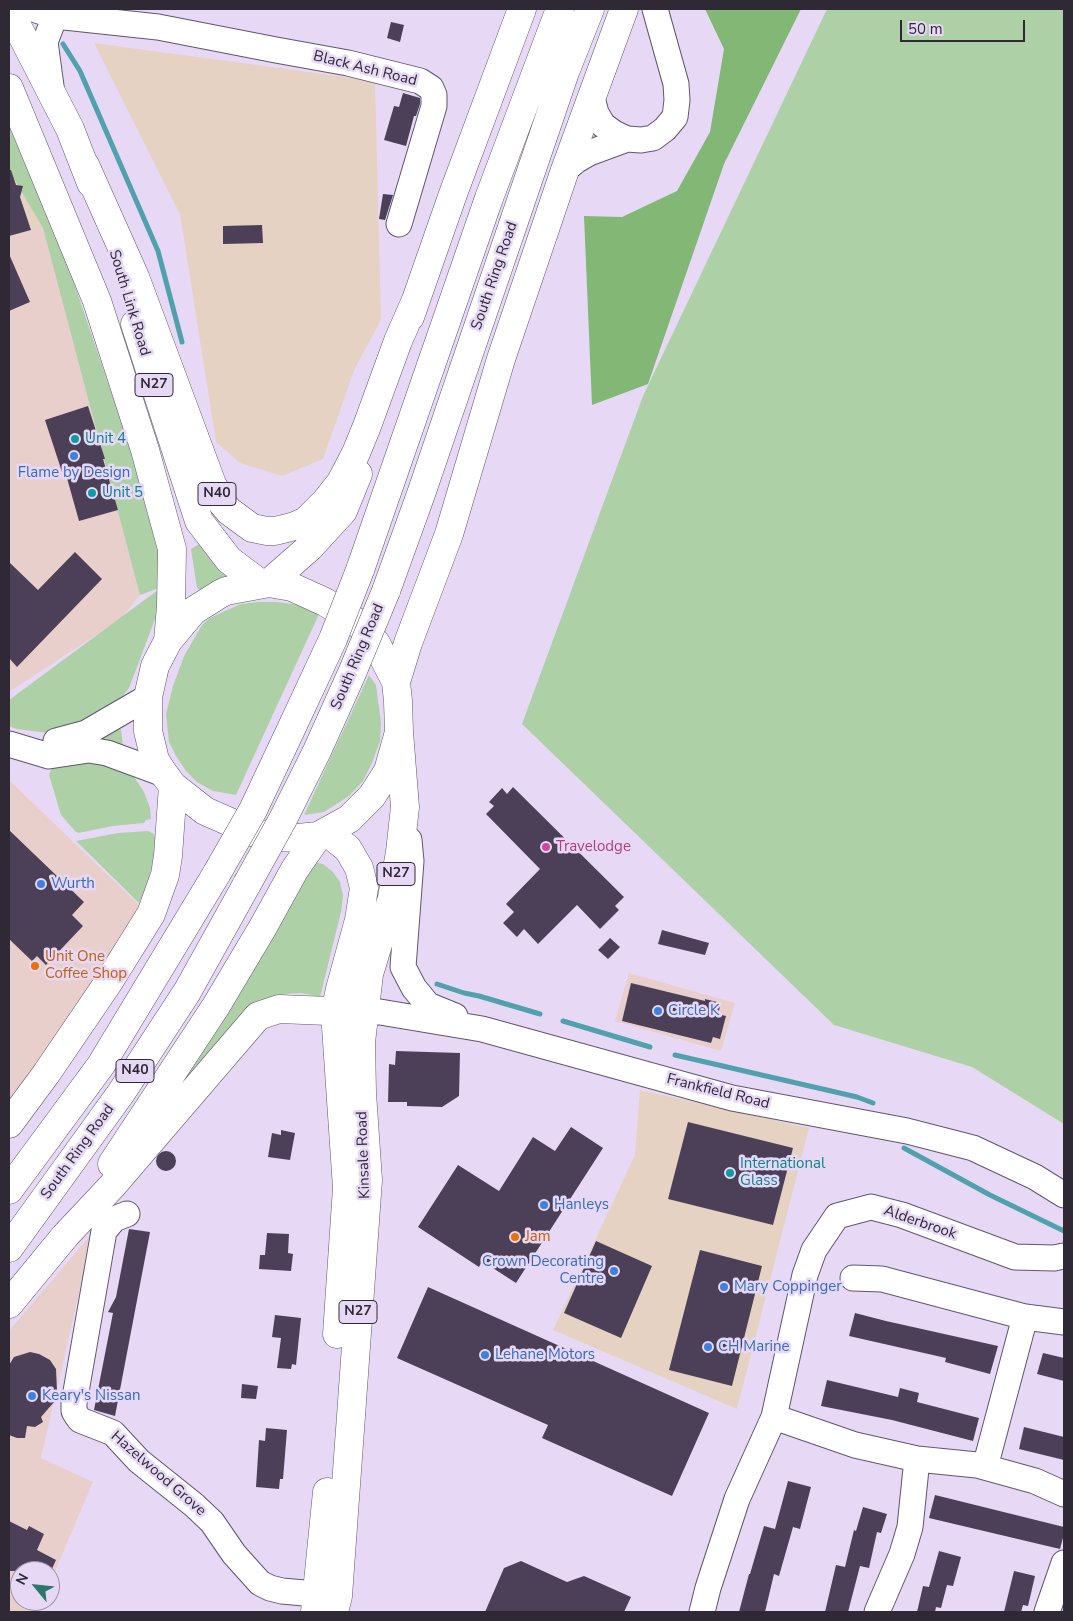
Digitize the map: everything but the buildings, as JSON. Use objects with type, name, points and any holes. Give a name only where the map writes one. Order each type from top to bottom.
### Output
[{"type":"highway","points":[[265,583],[310,547],[343,510],[363,464],[416,300],[522,9]]},
{"type":"highway","name":"South Ring Road","points":[[9,1190],[101,1065],[253,810],[293,725],[333,638],[360,570],[489,198],[560,9]]},
{"type":"highway","name":"South Ring Road","points":[[9,1248],[121,1093],[186,992],[283,819],[317,751],[386,591],[565,72],[590,9]]},
{"type":"highway","points":[[396,682],[408,643],[449,534],[502,359],[566,170],[624,9]]},
{"type":"highway","name":"South Link Road","points":[[9,10],[51,90],[85,165],[178,461],[199,521],[228,560],[265,583]]},
{"type":"highway","name":"South Link Road","points":[[9,88],[97,301],[145,450],[172,550],[168,641]]},
{"type":"highway","name":"N40","points":[[85,165],[135,278],[212,484],[229,511],[252,528],[275,531],[306,521],[341,482],[356,453],[398,341],[416,300]]},
{"type":"highway","name":"N27","points":[[265,583],[292,587],[325,602],[351,618],[367,631],[377,645],[396,682],[399,732],[388,771],[372,796],[349,819],[322,834],[298,838],[255,833],[211,815],[168,780],[155,760],[148,730],[148,697],[155,666],[168,641],[193,611],[220,594],[265,583]]},
{"type":"highway","name":"Kinsale Road","points":[[326,1603],[368,1180],[362,1084],[361,1042],[363,1012],[369,974],[392,898],[405,807],[399,732]]},
{"type":"highway","points":[[9,1124],[46,1074],[108,983],[151,914],[164,875],[168,856],[168,780]]},
{"type":"highway","points":[[65,1236],[216,1006],[295,869],[322,834]]},
{"type":"highway","name":"Kinsale Road","points":[[322,834],[348,849],[359,868],[364,888],[360,920],[335,1012],[347,1188],[328,1477],[326,1603]]},
{"type":"highway","points":[[9,1304],[65,1236],[113,1185],[258,1016],[279,1009],[363,1012]]},
{"type":"street","points":[[592,98],[596,113],[603,124],[614,133],[627,139],[641,140],[653,138],[665,129],[675,117],[678,100],[676,84],[655,9]]},
{"type":"street","points":[[44,12],[45,42],[51,90]]},
{"type":"street","name":"Black Ash Road","points":[[44,12],[158,28],[348,63],[420,82],[432,88],[434,106],[399,224]]},
{"type":"street","points":[[566,170],[577,160],[589,153],[627,139]]},
{"type":"street","points":[[18,746],[64,740],[86,733],[148,697]]},
{"type":"street","points":[[18,746],[49,756],[89,750],[107,753],[168,780]]},
{"type":"street","points":[[405,807],[411,861],[403,966],[414,988],[428,1005],[482,1029]]},
{"type":"street","name":"Frankfield Road","points":[[363,1012],[380,1012],[482,1029],[732,1098],[907,1132],[974,1148],[1034,1177],[1064,1195]]},
{"type":"street","name":"Alderbrook","points":[[702,1612],[737,1499],[774,1417],[805,1275],[814,1250],[837,1216],[871,1207],[902,1215],[1015,1257],[1048,1258],[1064,1256]]},
{"type":"street","name":"Hazelwood Grove","points":[[127,1214],[114,1219],[104,1231],[74,1404],[76,1416],[80,1420],[113,1433],[139,1461],[194,1505],[212,1522],[234,1554],[260,1583],[270,1588],[326,1603]]},
{"type":"street","points":[[853,1278],[882,1279],[1024,1317],[1064,1322]]},
{"type":"street","points":[[985,1467],[1024,1317]]},
{"type":"street","points":[[774,1417],[855,1446],[917,1459],[977,1465],[1035,1481],[1064,1494]]},
{"type":"street","points":[[876,1612],[902,1554],[910,1527],[917,1459]]},
{"type":"street","points":[[1047,1612],[1064,1563]]},
{"type":"shaded area","points":[[94,43],[375,81],[381,320],[355,368],[323,459],[282,476],[240,463],[216,442],[180,214]]},
{"type":"shaded area","points":[[9,154],[43,228],[9,238]]},
{"type":"shaded area","points":[[43,228],[124,508],[140,595],[122,618],[9,692],[9,238]]},
{"type":"shaded area","points":[[9,780],[140,906],[49,1050],[9,1104]]},
{"type":"shaded area","points":[[629,973],[735,1003],[721,1051],[615,1021]]},
{"type":"shaded area","points":[[640,1090],[809,1128],[737,1409],[553,1330],[635,1155]]},
{"type":"shaded area","points":[[93,1232],[41,1458],[93,1482],[59,1561],[10,1561],[10,1611],[37,1612],[9,1612],[9,1331]]},
{"type":"green space","points":[[705,9],[801,9],[724,164],[648,384],[592,405],[584,216],[622,217],[677,191],[710,132],[724,49]]},
{"type":"green space","points":[[827,9],[1064,9],[1064,1124],[972,1067],[834,1025],[522,724],[643,396]]},
{"type":"green space","points":[[9,122],[58,236],[144,489],[154,524],[164,586],[160,606],[129,688],[118,702],[92,719],[48,733],[17,729],[9,726],[9,700],[162,587],[140,595],[43,228],[9,170]]},
{"type":"green space","points":[[199,544],[231,574],[202,591],[197,588],[191,549]]},
{"type":"green space","points":[[258,602],[298,605],[319,614],[236,795],[213,791],[197,782],[186,771],[176,756],[169,742],[166,714],[173,686],[184,656],[202,625],[210,618],[241,604]]},
{"type":"green space","points":[[369,675],[376,685],[381,723],[380,741],[372,763],[363,781],[349,796],[324,812],[304,815]]},
{"type":"green space","points":[[119,728],[121,729],[123,747],[95,742]]},
{"type":"green space","points":[[77,756],[131,772],[144,792],[150,808],[151,819],[146,820],[144,823],[113,826],[78,833],[75,831],[61,815],[49,775],[52,767]]},
{"type":"green space","points":[[148,831],[154,834],[155,838],[154,859],[139,903],[76,841],[118,833]]},
{"type":"green space","points":[[313,862],[323,864],[333,872],[340,882],[343,896],[341,912],[320,997],[301,993],[286,994],[269,999],[168,1100]]},
{"type":"waterway","points":[[63,44],[80,71],[158,251],[182,342]]},
{"type":"waterway","points":[[437,984],[540,1014]]},
{"type":"waterway","points":[[563,1021],[650,1047]]},
{"type":"waterway","points":[[675,1055],[857,1097],[873,1103]]},
{"type":"waterway","points":[[904,1148],[990,1195],[1064,1231]]},
{"type":"place","name":"Unit 4","points":[[75,439]]},
{"type":"place","name":"Flame by Design","points":[[74,456]]},
{"type":"place","name":"Unit 5","points":[[92,493]]},
{"type":"place","name":"Travelodge","points":[[546,847]]},
{"type":"place","name":"Wurth","points":[[41,884]]},
{"type":"place","name":"Unit One Coffee Shop","points":[[35,966]]},
{"type":"place","name":"Circle K","points":[[658,1011]]},
{"type":"place","name":"International Glass","points":[[730,1173]]},
{"type":"place","name":"Hanleys","points":[[544,1205]]},
{"type":"place","name":"Jam","points":[[515,1237]]},
{"type":"place","name":"Crown Decorating Centre","points":[[614,1271]]},
{"type":"place","name":"Mary Coppinger","points":[[724,1287]]},
{"type":"place","name":"CH Marine","points":[[708,1347]]},
{"type":"place","name":"Lehane Motors","points":[[485,1355]]},
{"type":"place","name":"Keary's Nissan","points":[[32,1396]]}]
